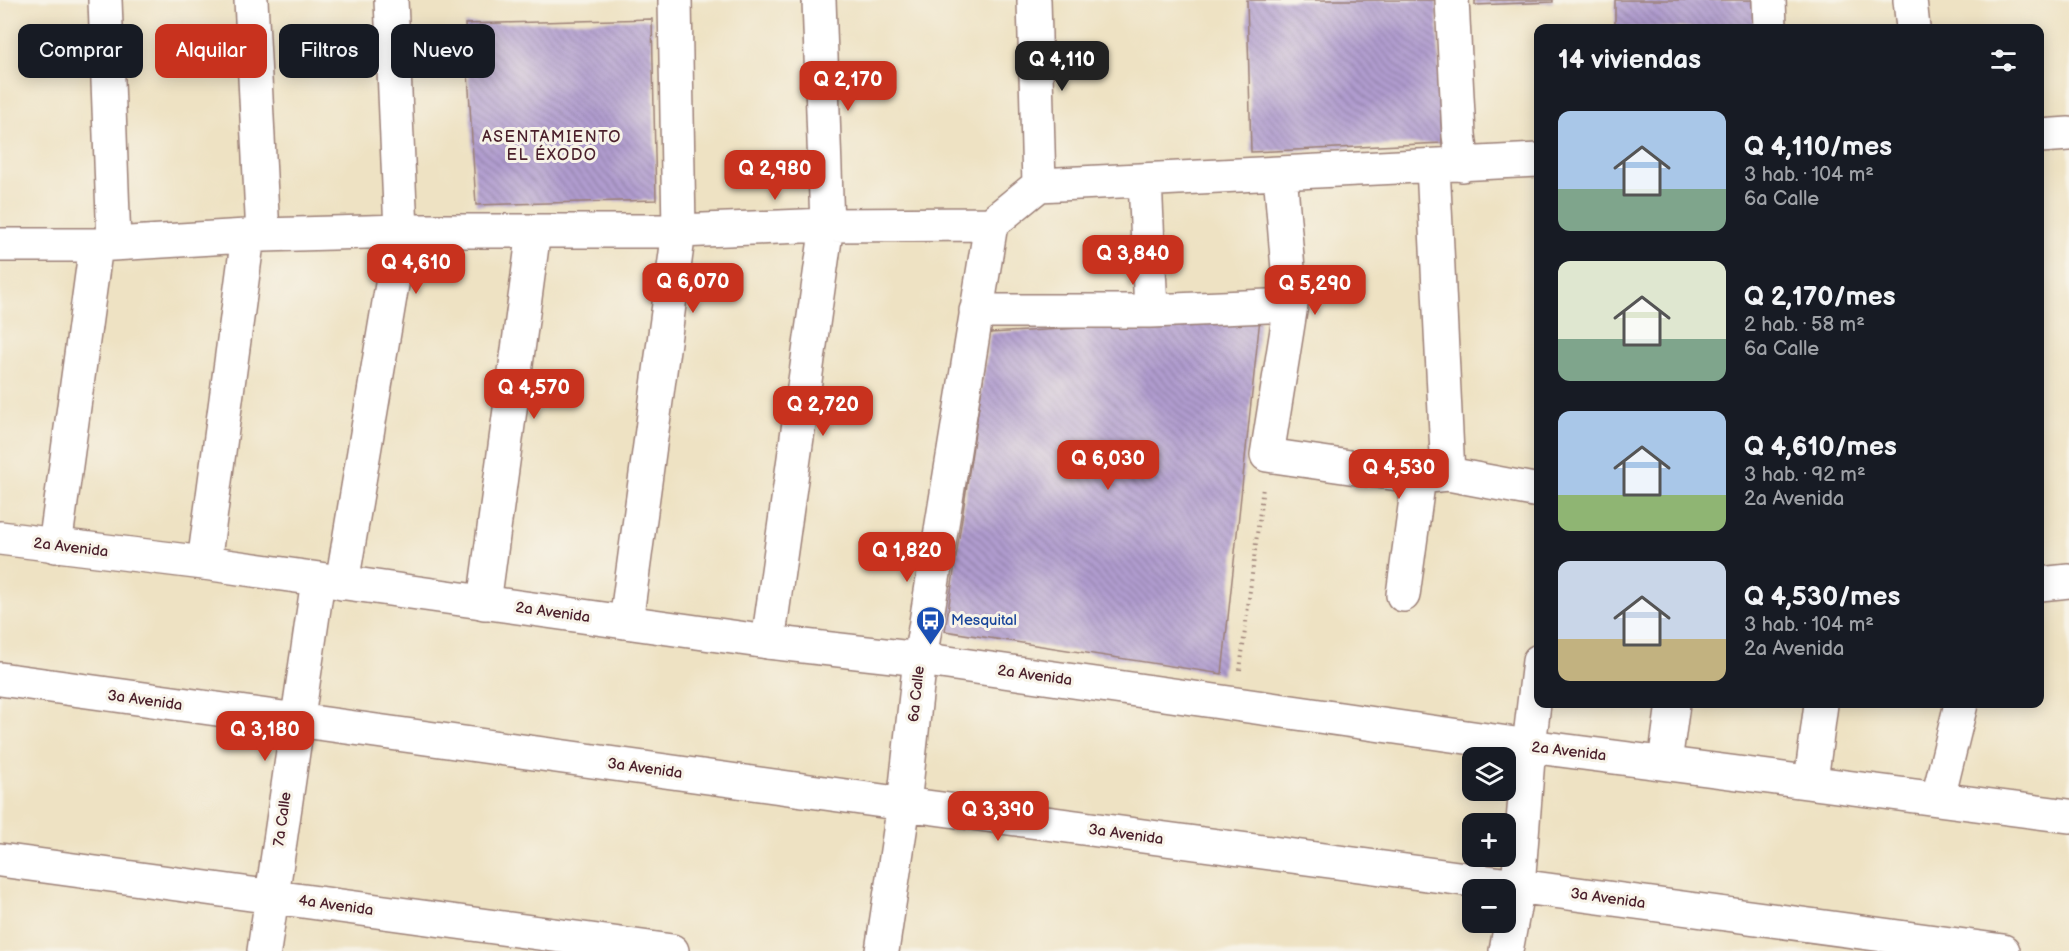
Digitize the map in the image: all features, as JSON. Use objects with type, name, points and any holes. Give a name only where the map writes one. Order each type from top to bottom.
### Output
[{"type":"street","points":[[55,546],[105,244],[105,0]]},
{"type":"street","points":[[204,563],[256,235],[250,0]]},
{"type":"street","name":"7a Calle","points":[[264,951],[296,721],[330,582],[401,231],[391,0]]},
{"type":"street","points":[[626,622],[679,231],[675,0]]},
{"type":"street","points":[[768,642],[827,225],[819,0]]},
{"type":"street","points":[[1034,0],[1039,185]]},
{"type":"street","points":[[1403,595],[1434,475],[1448,165],[1459,135],[1452,0]]},
{"type":"street","points":[[1769,0],[1770,24]]},
{"type":"street","points":[[1910,0],[1913,24]]},
{"type":"street","points":[[2044,136],[2069,134]]},
{"type":"street","points":[[0,245],[105,244],[256,235],[401,231],[679,231],[827,225],[990,224],[1039,185],[1534,160]]},
{"type":"street","points":[[1280,173],[1291,305],[1267,455],[1434,475],[1534,490]]},
{"type":"street","points":[[1145,180],[1151,311]]},
{"type":"street","name":"6a Calle","points":[[882,951],[904,804],[920,659],[990,224]]},
{"type":"street","points":[[484,603],[534,231]]},
{"type":"street","points":[[976,312],[1151,311],[1291,305]]},
{"type":"street","name":"2a Avenida","points":[[0,538],[204,563],[768,642],[920,659],[1529,746],[2069,816]]},
{"type":"street","points":[[2044,584],[2069,581]]},
{"type":"street","name":"3a Avenida","points":[[0,679],[904,804],[2003,951]]},
{"type":"street","points":[[1506,951],[1518,886],[1534,704]]},
{"type":"street","points":[[1665,762],[1672,708]]},
{"type":"street","points":[[1811,781],[1820,708]]},
{"type":"street","points":[[1938,798],[1959,708]]},
{"type":"street","name":"4a Avenida","points":[[0,860],[672,951]]},
{"type":"path","points":[[1235,703],[1267,455]]},
{"type":"building","points":[[1247,0],[1437,0],[1442,143],[1251,152]]},
{"type":"building","points":[[1475,0],[1553,0],[1553,2],[1475,5]]},
{"type":"building","points":[[1615,0],[1755,0],[1754,24],[1615,24]]},
{"type":"building","points":[[652,19],[656,200],[476,205],[468,78],[495,78],[495,24],[465,24]]},
{"type":"building","points":[[1260,318],[1222,674],[945,631],[990,333]]},
{"type":"place","name":"Mesquital","points":[[930,646]]},
{"type":"district","name":"ASENTAMIENTO EL ÉXODO","points":[[552,145]]}]
